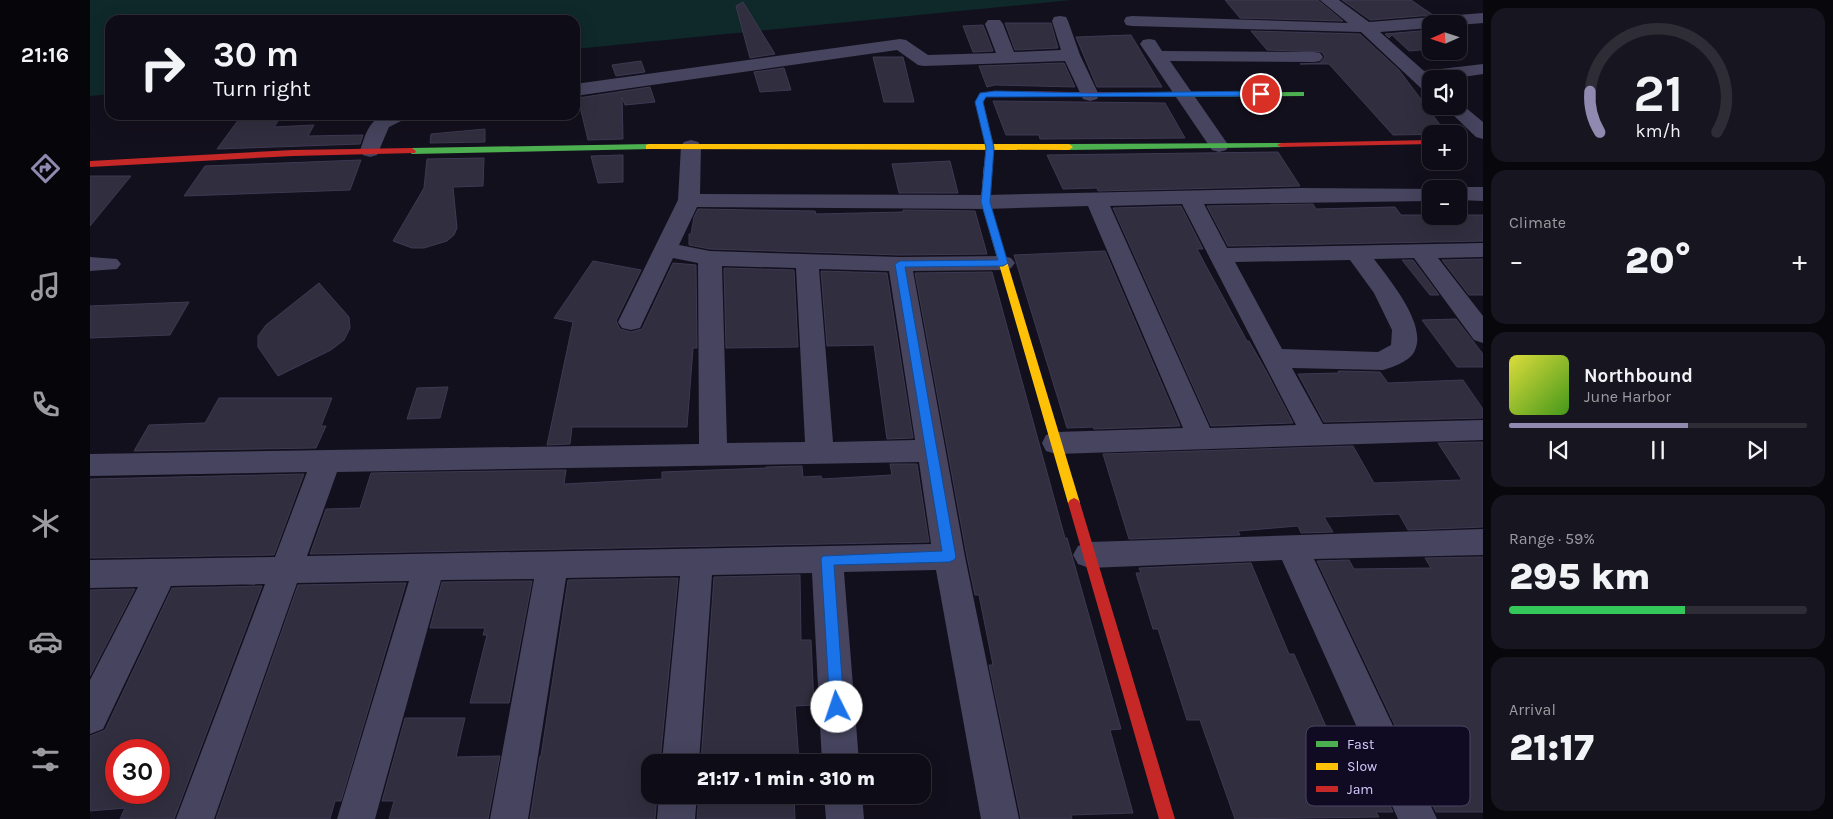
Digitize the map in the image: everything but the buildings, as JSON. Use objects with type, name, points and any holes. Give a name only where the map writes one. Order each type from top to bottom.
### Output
[{"type":"street","points":[[1328,0],[1368,19],[1394,26],[1483,18]]},
{"type":"street","points":[[1219,146],[1132,20],[1331,28],[1368,19]]},
{"type":"street","points":[[1368,19],[1422,79]]},
{"type":"street","points":[[1060,21],[1071,55],[1090,95]]},
{"type":"street","points":[[994,24],[1007,57]]},
{"type":"street","points":[[580,89],[900,44],[924,60],[1071,55]]},
{"type":"street","points":[[1157,56],[1314,57]]},
{"type":"street","points":[[1467,73],[1483,69]]},
{"type":"street","points":[[1167,819],[985,202],[990,148],[979,102],[983,95],[995,93],[1090,95],[1300,94]]},
{"type":"street","points":[[1460,115],[1478,139]]},
{"type":"street","points":[[370,151],[380,124],[388,120]]},
{"type":"street","points":[[90,164],[370,151],[691,146],[990,148],[1422,142]]},
{"type":"street","points":[[631,322],[688,200],[691,146]]},
{"type":"street","points":[[688,200],[985,202],[1422,194]]},
{"type":"street","points":[[1467,194],[1483,194]]},
{"type":"street","points":[[1189,197],[1315,435]]},
{"type":"street","points":[[1096,199],[1201,438]]},
{"type":"street","points":[[665,249],[710,258],[900,264],[1003,263]]},
{"type":"street","points":[[1220,255],[1483,250]]},
{"type":"street","points":[[1420,251],[1483,334]]},
{"type":"street","points":[[1274,358],[1383,361],[1403,349],[1404,330],[1385,291],[1356,252]]},
{"type":"street","points":[[710,258],[713,454]]},
{"type":"street","points":[[807,261],[820,453]]},
{"type":"street","points":[[900,264],[949,557],[1000,819]]},
{"type":"street","points":[[1056,442],[1483,430]]},
{"type":"street","points":[[90,465],[931,451]]},
{"type":"street","points":[[195,819],[326,461]]},
{"type":"street","points":[[1090,555],[1483,542]]},
{"type":"street","points":[[1292,547],[1375,726]]},
{"type":"street","points":[[90,574],[949,557]]},
{"type":"street","points":[[827,559],[840,754]]},
{"type":"street","points":[[682,754],[697,562]]},
{"type":"street","points":[[509,819],[552,565]]},
{"type":"street","points":[[356,819],[429,567]]},
{"type":"street","points":[[90,717],[162,572]]},
{"type":"street","points":[[676,819],[677,804]]},
{"type":"street","points":[[843,804],[844,819]]},
{"type":"street","points":[[1412,806],[1418,819]]},
{"type":"green space","points":[[90,0],[1071,0],[580,49],[580,15],[105,15],[105,94],[90,96]]},
{"type":"traffic: fast","points":[[1151,95],[1301,94]]},
{"type":"traffic: fast","points":[[1069,147],[1281,145]]},
{"type":"traffic: fast","points":[[412,151],[649,147]]},
{"type":"traffic: slow","points":[[649,147],[1069,147]]},
{"type":"traffic: slow","points":[[988,166],[985,202],[1074,503]]},
{"type":"traffic: jam","points":[[988,166],[990,147],[979,102],[983,95],[995,93],[1151,95]]},
{"type":"traffic: jam","points":[[1281,145],[1422,142]]},
{"type":"traffic: jam","points":[[90,164],[293,153],[412,151]]},
{"type":"traffic: jam","points":[[1074,503],[1167,819]]},
{"type":"route","points":[[837,707],[827,559],[949,557],[900,264],[1003,263],[985,202],[990,148],[979,102],[983,95],[995,93],[1090,95],[1261,94]]}]
